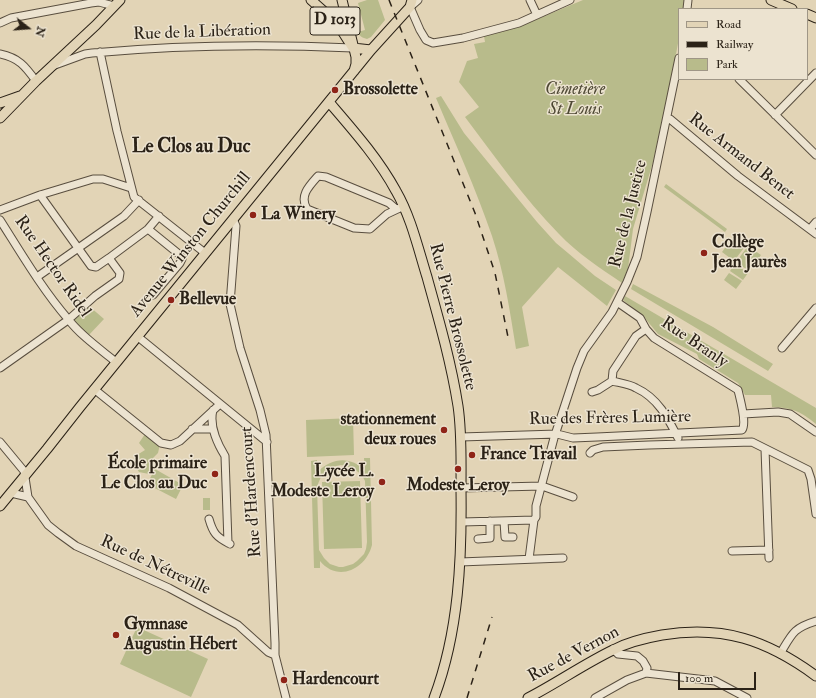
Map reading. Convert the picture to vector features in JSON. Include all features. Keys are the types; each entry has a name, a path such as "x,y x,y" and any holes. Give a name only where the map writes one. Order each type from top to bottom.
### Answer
{"main road":[{"path":"96,25 127,0"},
{"name":"D 1013","path":"311,0 337,23 353,48 371,50"},
{"path":"342,0 356,64 354,72"},
{"path":"771,0 790,8"},
{"path":"0,118 117,3"},
{"name":"Avenue Winston Churchill","path":"0,506 371,50 411,4"},
{"path":"0,103 21,96"},
{"name":"Rue Pierre Brossolette","path":"329,102 380,164 396,191 400,208 419,252 450,360 458,407 461,437 462,522 460,562 453,623 446,663 434,698"},
{"name":"Rue de Vernon","path":"528,698 613,649 650,637 676,633 705,631 732,635 761,644 816,676"}],"street":[{"path":"418,0 411,4 420,30 426,40 433,43 463,38 519,23 570,0"},
{"path":"530,0 537,15"},
{"path":"0,23 11,18 91,3 117,3"},
{"name":"Rue de la Libération","path":"53,65 85,54 100,52 220,46 353,48"},
{"path":"100,52 134,197 205,253"},
{"path":"0,54 16,58 36,81"},
{"name":"Rue de la Justice","path":"529,559 534,520 536,517 536,506 554,438 557,434 577,368 584,351 612,312 637,258 678,63"},
{"path":"775,115 816,73"},
{"path":"740,80 816,156"},
{"name":"Rue Armand Benet","path":"667,118 738,176 813,232"},
{"path":"318,176 326,177 400,208 387,214 370,229 354,228 307,209 304,201 306,192 318,176"},
{"path":"0,210 40,195 93,179 103,179 131,188"},
{"path":"40,195 90,266 96,268 148,230 159,216"},
{"path":"38,277 124,216 139,200"},
{"name":"Rue d'Hardencourt","path":"233,219 236,226 230,304 240,348 263,422 266,442 275,655 286,698"},
{"name":"Rue Hector Ridel","path":"0,220 68,320 89,340 116,362"},
{"path":"813,232 816,222"},
{"path":"226,229 235,239"},
{"path":"148,230 180,254 182,259 153,295"},
{"path":"0,368 68,320 95,296 119,279 120,273 109,258"},
{"name":"Rue Branly","path":"617,302 640,318 646,329 654,338 738,390 743,414"},
{"path":"782,348 816,308"},
{"path":"612,381 613,371 636,336 646,329"},
{"path":"137,336 266,442"},
{"path":"592,392 612,381 636,387 655,400 664,412 681,444"},
{"path":"94,389 161,443 171,445 180,441 220,404"},
{"path":"208,519 212,531 218,537 229,543 225,456 218,444 214,429 212,414 213,410"},
{"path":"743,414 778,412 790,414 816,432"},
{"name":"Rue des Frères Lumière","path":"461,437 557,434 573,438 742,430 744,427 743,414"},
{"path":"192,429 214,429"},
{"path":"0,442 20,465 25,476"},
{"path":"590,453 593,450 603,447 752,442 808,470 816,514"},
{"path":"765,449 769,558"},
{"name":"Rue de Nétreville","path":"25,476 28,497 48,525 76,546 208,608 238,625 268,652 275,655"},
{"path":"462,488 542,486 573,497"},
{"path":"11,493 28,497"},
{"path":"462,522 534,520"},
{"path":"478,539 490,538 490,521"},
{"path":"504,521 504,537 512,537"},
{"path":"732,551 769,550"},
{"path":"460,562 563,558"},
{"path":"780,654 794,631 800,626 816,621"},
{"path":"613,649 618,654 637,656 643,660 647,668 646,673"},
{"path":"595,698 627,680 646,673 715,682 747,698"}],"green space":[{"path":"367,0 378,0 385,20 371,37 367,39 361,37 358,32 365,30 358,3"},
{"name":"Cimetière St Louis","path":"583,0 684,0 683,8 678,8 678,43 653,162 633,229 628,269 622,283 573,248 546,220 522,192 465,117 479,107 459,82 467,61 478,58 474,44 485,42 484,36 523,25"},
{"path":"441,96 464,133 537,222 556,243 595,276 616,290 607,306 558,267 522,307 529,346 516,349 506,292 492,236 465,166 436,98"},
{"path":"666,184 727,229 725,232 664,187"},
{"path":"734,236 746,245 734,261 722,252"},
{"path":"748,246 761,255 749,271 736,262"},
{"path":"735,264 748,273 743,280 730,271"},
{"path":"729,273 742,281 736,289 724,280"},
{"path":"633,284 713,327 773,364 768,371 631,289"},
{"path":"625,296 816,408 816,424 796,411 772,407 771,395 745,395 738,383 699,359 697,354 658,334 644,317 623,300"},
{"path":"89,306 104,319 88,336 73,319"},
{"path":"353,418 354,455 307,457 306,420"},
{"path":"145,434 160,444 158,453 153,458 153,467 149,474 139,472 134,464 137,455 145,450 139,443"},
{"path":"364,458 370,458 372,545 369,553 364,561 358,566 343,572 327,568 320,561 320,568 314,568 311,461 317,460 317,472 335,461 341,460 353,462 365,471","holes":["341,465 352,468 358,472 365,481 367,542 364,554 353,564 343,567 330,564 319,550 317,487 320,478 328,469"]},
{"path":"155,469 183,485 176,499 147,484"},
{"path":"360,481 362,548 324,549 322,482"},
{"path":"203,498 210,498 210,510 203,510"},
{"path":"137,627 208,659 191,697 120,664"}],"railway":[{"path":"389,0 475,213 495,273 508,337"},
{"path":"467,698 492,617"}],"place":[{"name":"Brossolette","path":"335,90"},
{"name":"La Winery","path":"253,215"},
{"name":"Collège Jean Jaurès","path":"704,253"},
{"name":"Bellevue","path":"171,300"},
{"name":"stationnement deux roues","path":"444,430"},
{"name":"France Travail","path":"472,455"},
{"name":"Modeste Leroy","path":"458,469"},
{"name":"École primaire Le Clos au Duc","path":"215,474"},
{"name":"Lycée L. Modeste Leroy","path":"382,482"},
{"name":"Gymnase Augustin Hébert","path":"116,635"},
{"name":"Hardencourt","path":"284,680"}],"district":[{"name":"Le Clos au Duc","path":"191,148"}]}
